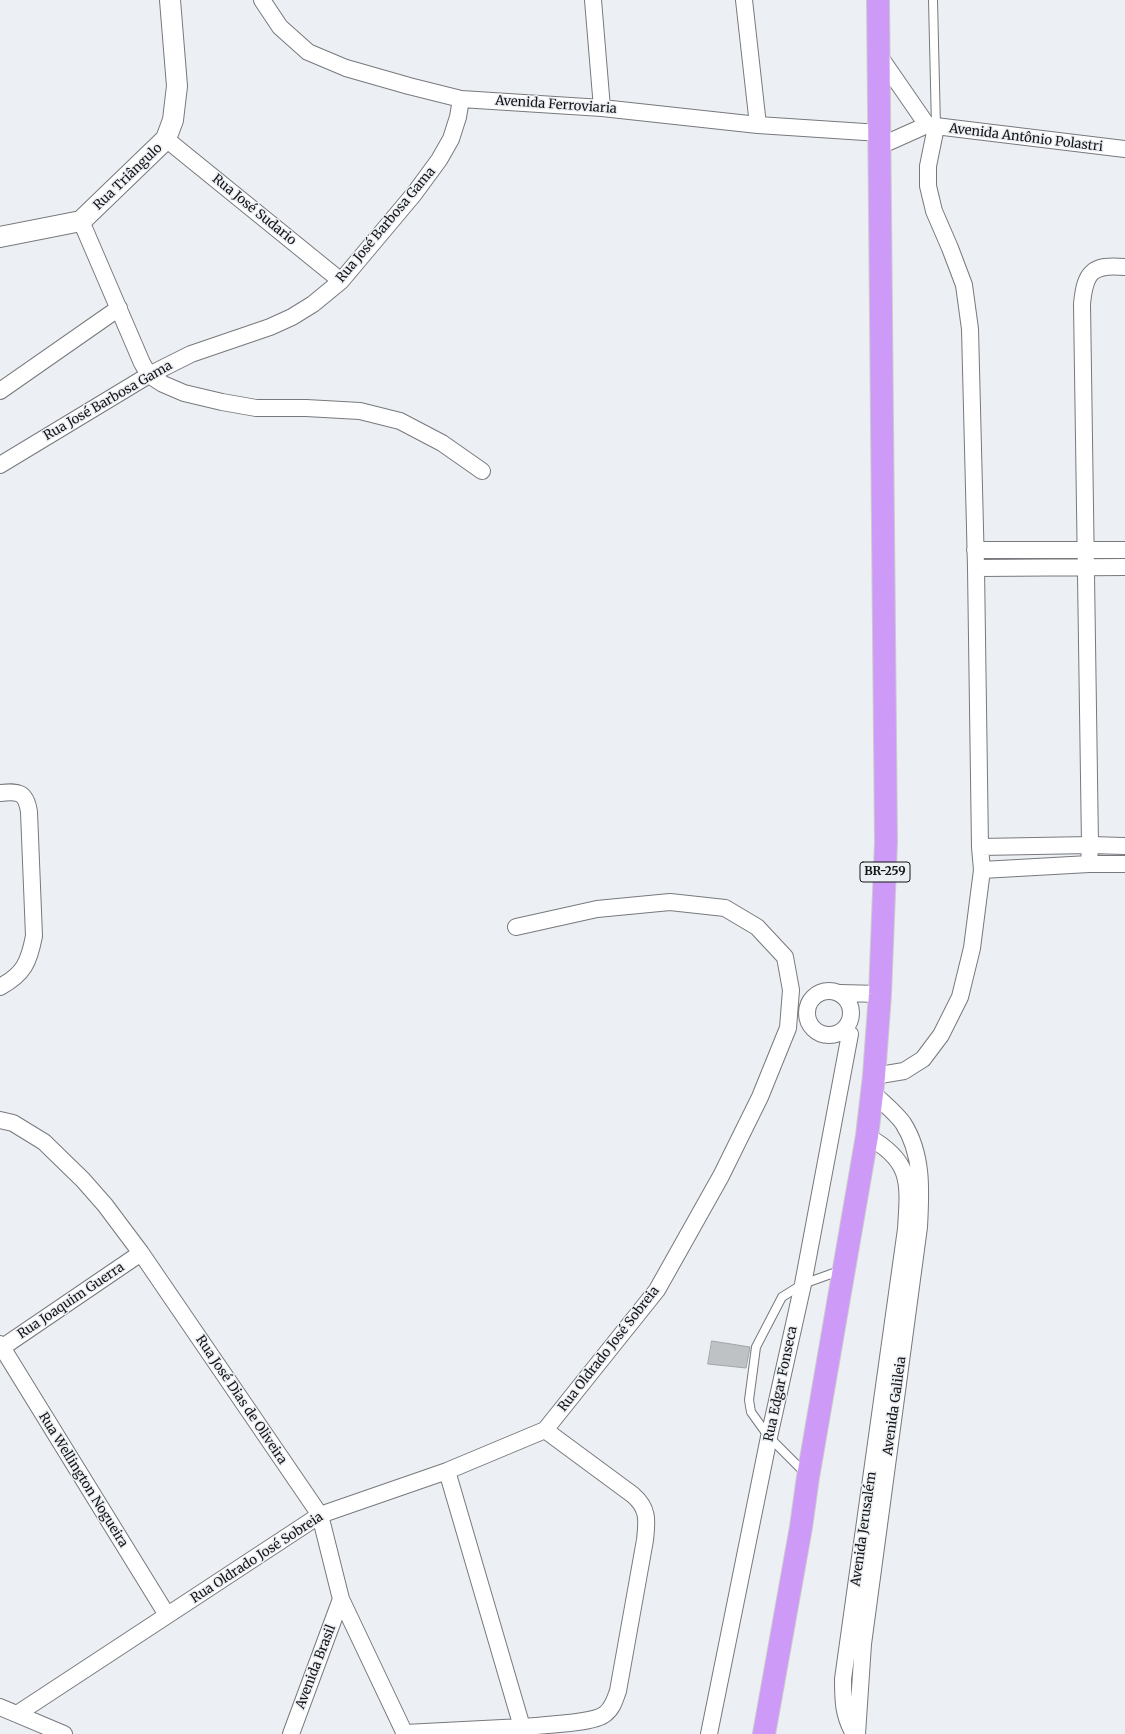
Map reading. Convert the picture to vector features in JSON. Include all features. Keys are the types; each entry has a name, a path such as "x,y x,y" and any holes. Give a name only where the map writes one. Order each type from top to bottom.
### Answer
{"highway":[{"name":"BR-259","path":"764,1734 801,1527 808,1477 867,1136 874,1084 880,994 886,842 878,0"}],"street":[{"name":"Rua Triângulo","path":"81,220 166,140 173,120 177,86 170,0"},
{"name":"Avenida Ferroviaria","path":"262,0 280,27 308,52 346,68 409,86 461,98 602,108 880,140"},
{"path":"593,0 602,108"},
{"path":"744,0 758,125"},
{"path":"874,1084 904,1071 923,1058 941,1035 960,997 969,962 982,870 980,847 976,568 970,329 964,285 934,211 928,186 928,166 932,126 878,54"},
{"name":"Rua José Barbosa Gama","path":"0,465 149,375 191,354 270,327 292,317 313,304 341,281 414,194 439,160 451,138 458,117 461,98"},
{"path":"880,140 932,126"},
{"name":"Avenida Antônio Polastri","path":"932,126 1125,149"},
{"name":"Rua José Sudario","path":"166,140 341,281"},
{"path":"0,238 81,220 142,363 149,375 163,384 184,393 242,406 256,408 306,408 360,411 400,421 442,443 482,470"},
{"path":"1088,864 1090,845 1082,304 1084,286 1088,275 1097,269 1110,266 1125,267"},
{"path":"0,392 119,308"},
{"path":"975,550 1125,550"},
{"path":"976,568 1125,567"},
{"path":"0,793 19,793 24,796 28,802 34,936 30,956 24,969 11,981 0,987"},
{"path":"980,847 1090,845 1125,846"},
{"path":"982,870 1088,864 1125,864"},
{"name":"Rua Oldrado José Sobreia","path":"17,1714 320,1515 447,1471 546,1430 657,1290 721,1176 760,1097 788,1028 791,990 785,957 757,927 724,908 670,902 597,909 516,927"},
{"path":"791,990 820,992"},
{"path":"816,1031 808,1018 807,1010 809,1003 814,996 820,992 827,990 840,993 880,994"},
{"path":"840,993 846,998 852,1010 849,1024 844,1034"},
{"path":"788,1028 816,1031 831,1035 877,1035"},
{"name":"Rua Edgar Fonseca","path":"709,1734 769,1437 803,1284 844,1034"},
{"name":"Avenida Galileia","path":"855,1734 863,1644 918,1235 921,1193 920,1167 913,1145 902,1122 874,1084"},
{"name":"Rua José Dias de Oliveira","path":"0,1120 13,1123 44,1142 83,1180 141,1252 320,1515 342,1599 405,1734"},
{"name":"Avenida Jerusalém","path":"855,1734 847,1721 843,1704 843,1678 906,1229 908,1197 905,1175 896,1157 882,1144 867,1136"},
{"name":"Rua Joaquim Guerra","path":"1,1347 141,1252"},
{"name":"Rua Wellington Nogueira","path":"1,1347 167,1616"},
{"path":"405,1734 522,1727 589,1720 604,1715 613,1705 618,1690 646,1540 646,1511 641,1501 546,1430"},
{"path":"447,1471 522,1727"},
{"name":"Avenida Brasil","path":"291,1734 342,1599"},
{"path":"0,1707 64,1734"}],"lane":[{"path":"932,126 933,0"},
{"path":"808,1477 769,1437 751,1412 749,1400 756,1347 782,1297 803,1284 845,1270"}],"building":[{"path":"712,1341 750,1347 746,1368 708,1364"}]}
